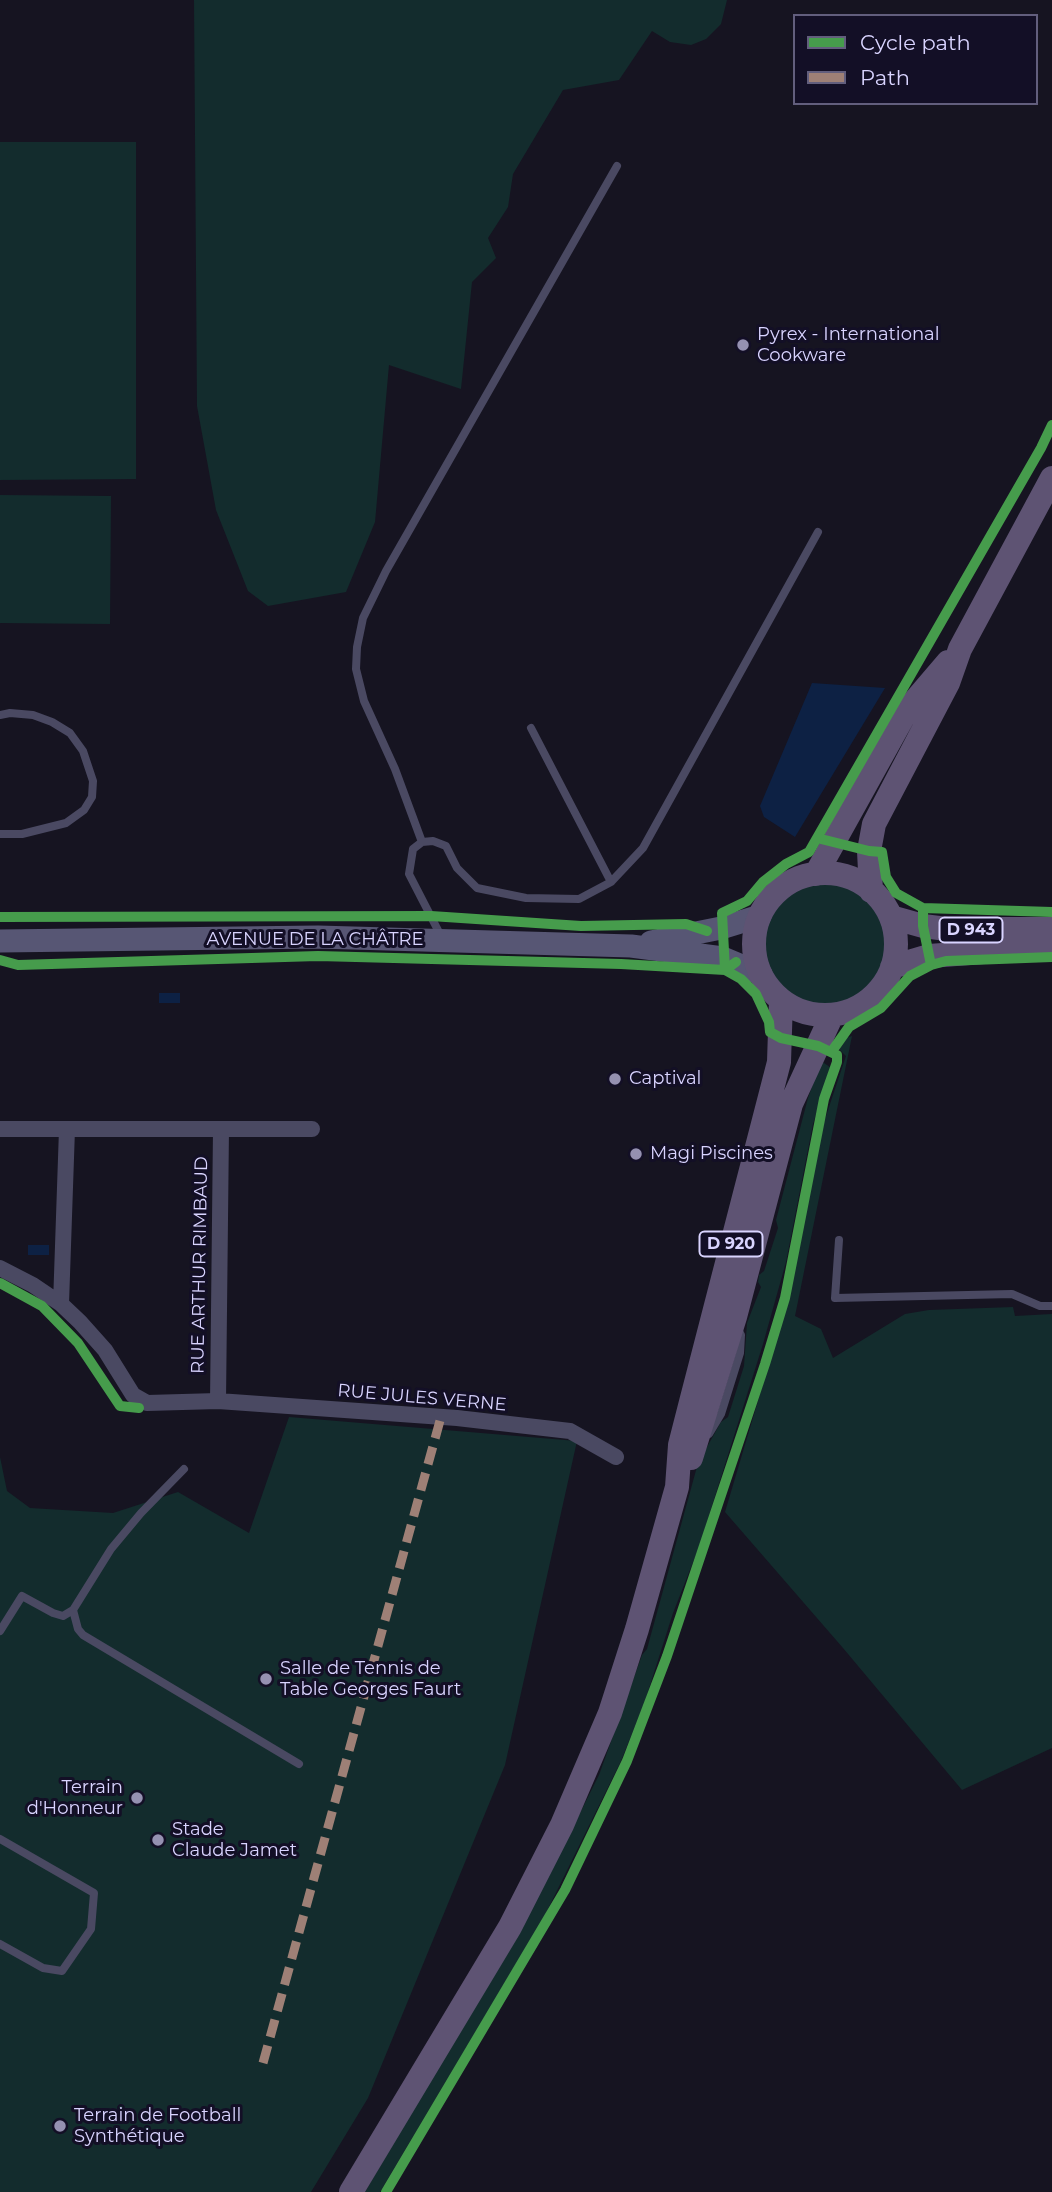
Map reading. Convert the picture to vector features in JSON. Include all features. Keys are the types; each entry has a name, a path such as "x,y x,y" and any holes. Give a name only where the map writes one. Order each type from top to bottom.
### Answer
{"main road":[{"path":"872,891 869,851 874,824 948,683 960,649 1052,478"},
{"path":"816,874 907,710 960,649"},
{"path":"816,874 842,876 857,881 872,891 882,901 891,917 896,946 892,967 874,995 859,1007 832,1015 795,1009 781,1000 761,974 755,951 760,916 771,899 799,878 816,874"},
{"name":"AVENUE DE LA CHÂTRE","path":"631,946 721,928 760,916"},
{"name":"D 943","path":"891,917 947,929 1052,929"},
{"name":"AVENUE DE LA CHÂTRE","path":"0,941 318,937 631,946 723,958 761,974"},
{"name":"D 943","path":"892,967 929,956 1052,947"},
{"name":"D 920","path":"677,1487 680,1445 779,1062 781,1000"},
{"name":"D 920","path":"351,2192 510,1927 562,1825 610,1713 677,1487 698,1441 734,1321 791,1104 832,1015"}],"street":[{"path":"0,1129 312,1129"},
{"path":"61,1304 67,1129"},
{"name":"RUE ARTHUR RIMBAUD","path":"218,1401 221,1129"},
{"path":"0,1268 33,1285 61,1304"},
{"name":"RUE JULES VERNE","path":"61,1304 105,1350 133,1395 147,1403 218,1401 457,1418 570,1431 616,1457"}],"lane":[{"path":"422,842 395,769 364,701 356,668 363,618 386,572 617,166"},
{"path":"443,941 409,874 413,849 422,842 433,841 446,846 457,868 478,888 526,898 579,899 611,882 643,848 818,532"},
{"path":"0,715 33,715 70,733 83,751 93,781 92,797 84,810 66,823 22,834 0,834"},
{"path":"531,728 611,882"},
{"path":"839,1240 835,1298 1012,1294 1040,1306 1052,1306"},
{"path":"0,1631 22,1596 63,1616 73,1609 111,1549 141,1513 184,1469"},
{"path":"73,1609 78,1629 83,1635 299,1764"},
{"path":"0,1839 94,1893 91,1929 62,1971 43,1968 0,1944"}],"green space":[{"path":"194,0 727,0 721,24 706,39 691,45 670,42 652,31 619,80 563,90 513,174 508,207 488,238 496,258 472,282 461,389 389,365 375,522 346,592 268,606 248,591 216,510 197,406"},
{"path":"0,142 136,142 136,479 0,480"},
{"path":"0,495 111,496 110,624 0,623"},
{"path":"825,873 852,879 875,894 890,917 896,944 890,971 875,994 852,1009 825,1015 798,1009 775,994 760,971 754,944 760,917 775,894 798,879"},
{"path":"852,1036 795,1316 821,1329 833,1358 905,1314 929,1310 1013,1307 1015,1316 1052,1314 1052,1748 962,1790 725,1512 785,1310 824,1122 846,1056 837,1047 843,1039"},
{"path":"821,1061 830,1067 813,1124 786,1262 763,1344 699,1547 621,1761 544,1917 380,2192 365,2192 542,1889 599,1775 642,1655 647,1649 698,1463 721,1422 728,1417 744,1366 747,1323 761,1287 758,1282 759,1275 764,1271 778,1228 776,1220 808,1098"},
{"name":"Stade Claude Jamet","path":"289,1417 577,1441 505,1765 368,2098 311,2192 0,2192 0,1457 7,1491 30,1508 113,1513 178,1492 249,1533"}],"water":[{"path":"812,683 885,688 795,837 764,817 760,806"},
{"path":"159,993 180,993 180,1003 159,1003"},
{"path":"28,1245 49,1245 49,1255 28,1255"}],"marked path":[{"path":"263,2063 441,1417"}],"cycle path":[{"path":"817,838 1052,425"},
{"path":"386,2192 565,1890 627,1761 667,1656 765,1364 785,1298 824,1099 837,1055 818,1046 781,1038 770,1032 769,1022 756,994 741,979 725,970 722,913 747,901 763,882 786,864 809,852 817,838 882,852 886,877 896,893 923,908 923,926 931,965 910,976 881,1008 849,1027 832,1051"},
{"path":"923,908 1052,912"},
{"path":"0,917 431,916 581,926 686,924 707,931"},
{"path":"0,960 18,965 318,956 621,964 725,970 736,962"},
{"path":"931,965 946,961 1052,957"},
{"path":"0,1283 42,1306 78,1343 120,1406 139,1408"}],"place":[{"name":"Pyrex - International Cookware","path":"743,345"},
{"name":"Captival","path":"615,1079"},
{"name":"Magi Piscines","path":"636,1154"},
{"name":"Salle de Tennis de Table Georges Faurt","path":"266,1679"},
{"name":"Terrain d'Honneur","path":"137,1798"},
{"name":"Stade Claude Jamet","path":"158,1840"},
{"name":"Terrain de Football Synthétique","path":"60,2126"}]}
